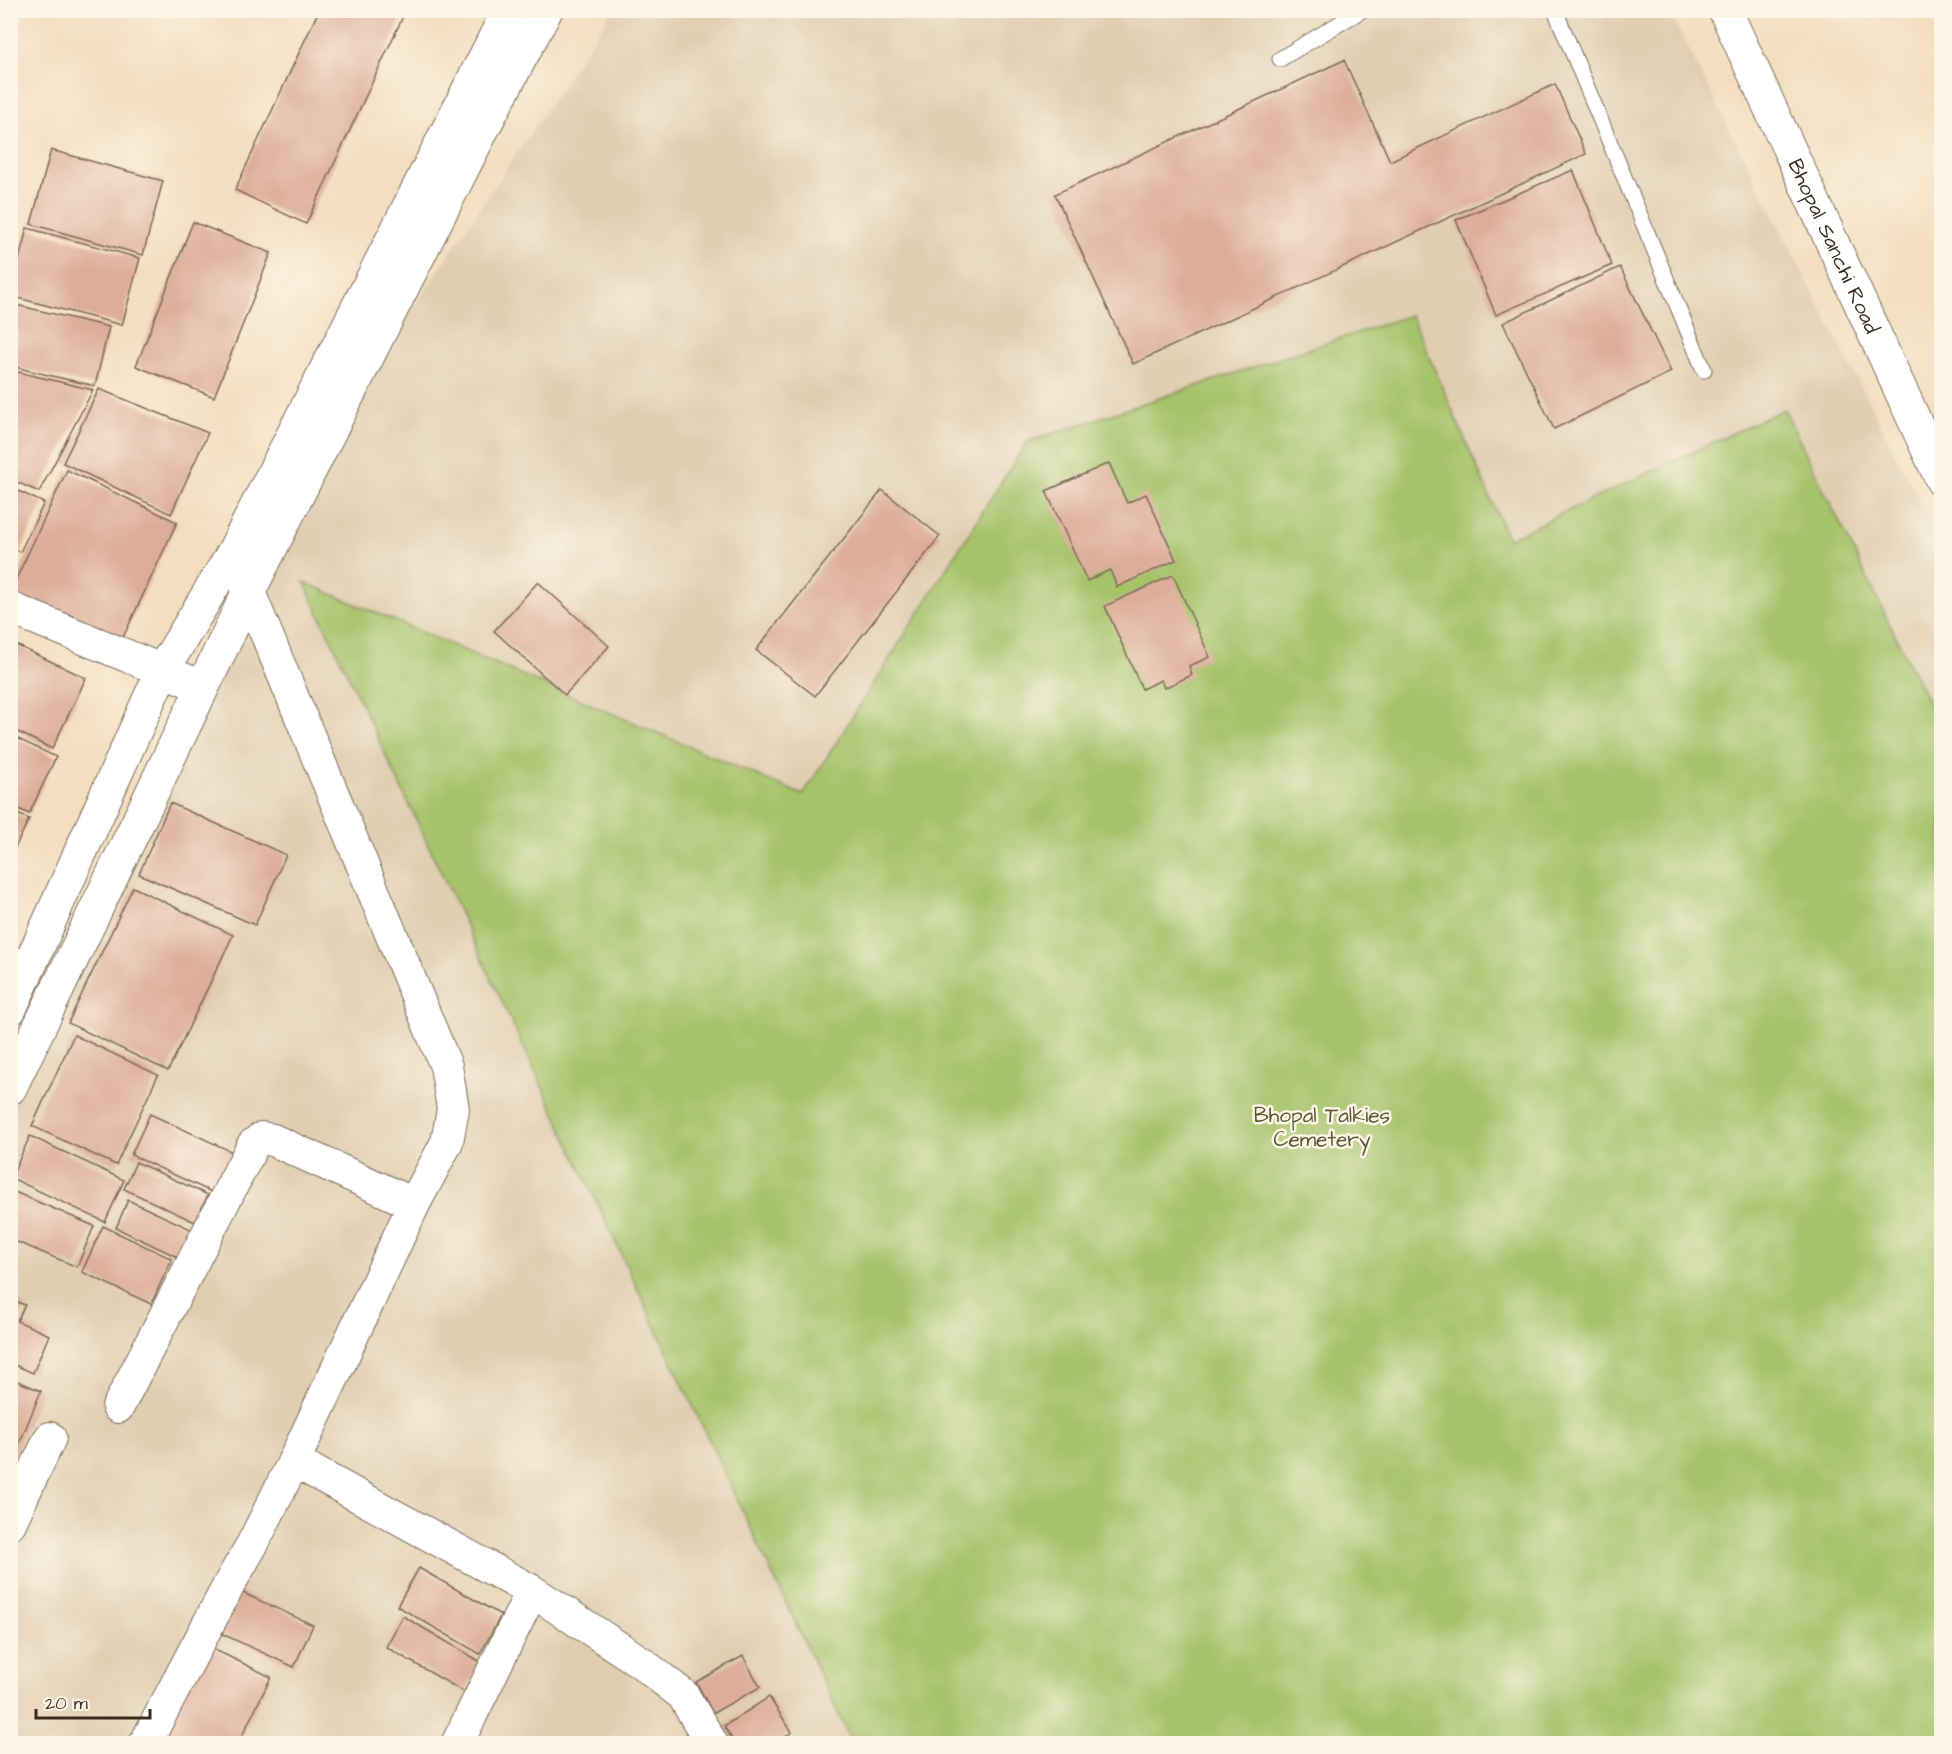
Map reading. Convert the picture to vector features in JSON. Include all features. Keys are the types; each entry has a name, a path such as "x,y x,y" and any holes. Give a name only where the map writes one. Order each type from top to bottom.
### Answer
{"main road":[{"path":"10,1009 162,671 233,553 509,10"},
{"path":"10,1088 249,591 480,135 546,10"},
{"name":"Bhopal Sanchi Road","path":"1725,10 1941,480"},
{"path":"452,120 480,135"},
{"path":"289,442 316,459"}],"street":[{"path":"145,1743 253,1544 294,1461 414,1204 447,1142 453,1109 446,1066 233,553"},
{"path":"10,608 203,687"},
{"path":"118,1407 253,1145 262,1138 273,1140 414,1204"},
{"path":"10,1523 50,1438"},
{"path":"294,1461 532,1591 639,1661 683,1695 712,1743"},
{"path":"457,1743 532,1591"}],"lane":[{"path":"1280,59 1362,10"},
{"path":"1555,10 1704,370"}],"shaded area":[{"path":"612,11 1669,11 1941,543 1941,1743 11,1744 11,1095 243,563"}],"green space":[{"name":"Bhopal Talkies Cemetery","path":"1411,315 1508,539 1784,409 1941,729 1941,1743 852,1743 304,582 803,795 1027,442"}],"building":[{"path":"319,10 406,10 306,224 235,190"},
{"path":"1344,60 1390,161 1555,84 1586,154 1133,364 1055,194"},
{"path":"51,150 163,181 143,255 31,224"},
{"path":"1573,170 1612,265 1496,315 1456,220"},
{"path":"193,222 271,253 214,397 136,366"},
{"path":"27,228 140,258 122,325 10,296"},
{"path":"1620,267 1671,372 1554,429 1503,323"},
{"path":"12,304 109,327 95,386 10,366 10,310"},
{"path":"10,370 93,390 39,492 10,479"},
{"path":"99,389 208,433 171,514 63,463"},
{"path":"1109,463 1127,503 1146,494 1176,560 1117,587 1110,570 1087,581 1046,491"},
{"path":"67,470 177,522 120,644 10,592"},
{"path":"10,487 44,503 20,552 10,547"},
{"path":"882,490 940,536 815,696 756,650"},
{"path":"1173,575 1210,657 1189,666 1192,675 1164,688 1161,680 1142,689 1105,606"},
{"path":"538,582 609,646 565,695 494,631"},
{"path":"10,642 86,678 52,749 10,728"},
{"path":"10,735 56,757 29,814 10,805"},
{"path":"170,803 286,855 255,925 139,874"},
{"path":"10,811 29,819 10,858"},
{"path":"133,887 233,935 168,1071 68,1023"},
{"path":"74,1035 158,1075 116,1165 32,1126"},
{"path":"150,1114 237,1154 218,1195 131,1155"},
{"path":"30,1136 124,1180 105,1222 11,1178"},
{"path":"136,1162 208,1195 195,1222 124,1189"},
{"path":"10,1190 94,1226 77,1267 10,1239"},
{"path":"128,1200 197,1232 184,1260 116,1228"},
{"path":"103,1226 172,1259 151,1304 82,1272"},
{"path":"10,1299 25,1305 17,1321 49,1335 33,1373 10,1363"},
{"path":"10,1378 41,1391 11,1464 10,1464"},
{"path":"419,1568 501,1615 480,1654 397,1606"},
{"path":"241,1592 313,1625 294,1667 222,1634"},
{"path":"403,1616 481,1662 464,1692 386,1647"},
{"path":"207,1646 271,1677 238,1744 159,1744"},
{"path":"743,1656 760,1687 713,1713 696,1682"},
{"path":"769,1697 792,1732 775,1744 735,1744 724,1726"}]}
